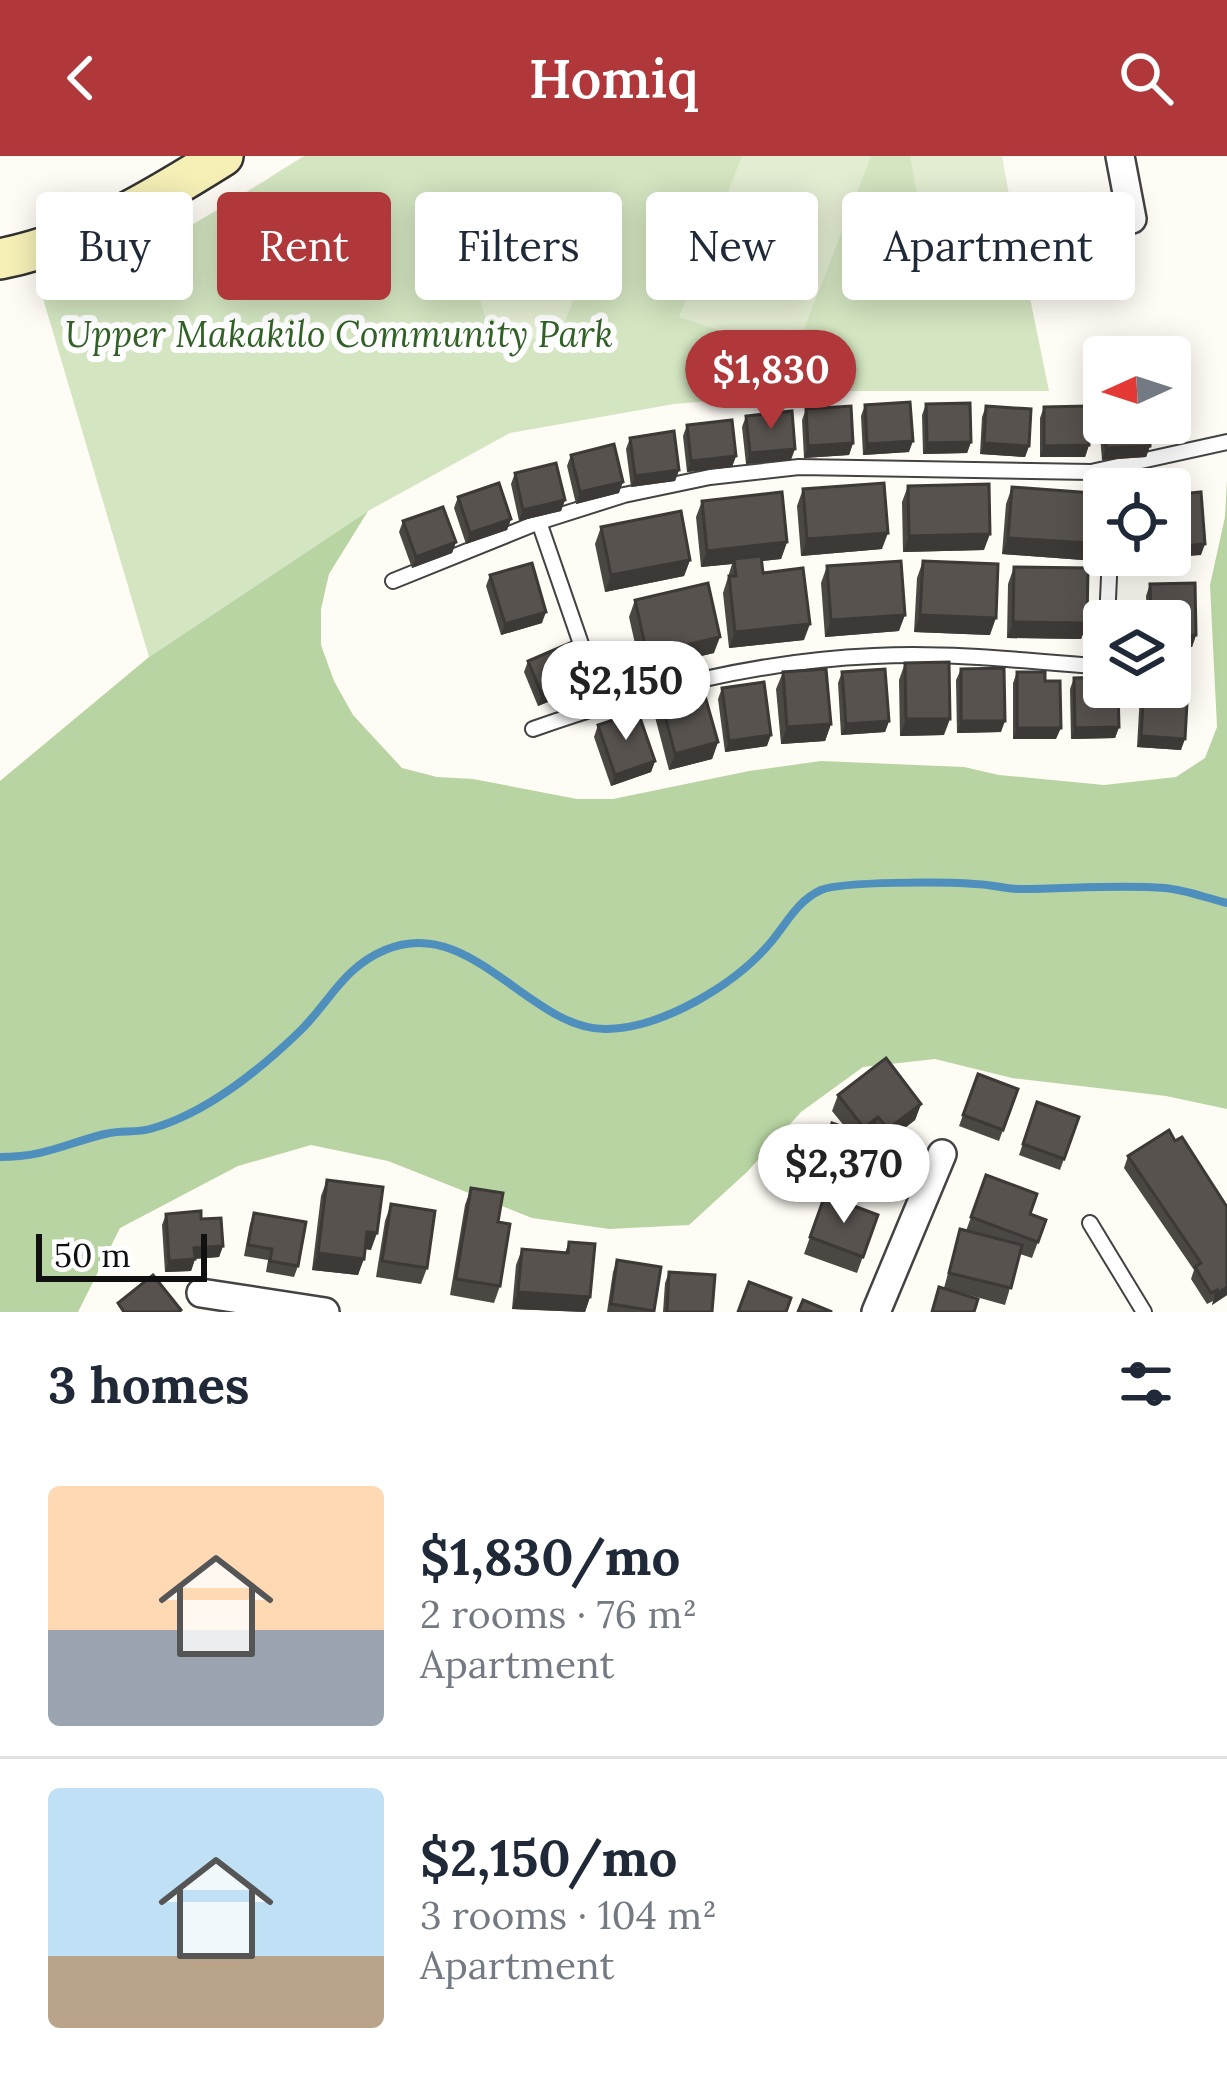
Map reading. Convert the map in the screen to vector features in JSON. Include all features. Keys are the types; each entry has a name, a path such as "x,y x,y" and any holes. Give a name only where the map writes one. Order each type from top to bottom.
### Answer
{"main road":[{"path":"0,260 82,236 131,213 183,166 223,156"}],"street":[{"path":"1120,156 1127,192"},
{"path":"876,1312 942,1154"},
{"path":"200,1293 326,1312"}],"lane":[{"path":"1117,468 1227,442"},
{"path":"393,581 538,522 624,495 710,477 799,467 1083,472"},
{"path":"538,522 602,705"},
{"path":"533,729 602,705 758,666 875,656 1083,666"},
{"path":"1090,1223 1144,1312"}],"green space":[{"name":"Upper Makakilo Community Park","path":"304,156 1001,156 1008,192 842,192 842,300 1030,300 1049,391 835,391 674,404 510,433 368,511 149,657 43,300 193,300 193,224 217,210 217,300 391,300 391,192 246,192"},
{"path":"742,156 871,156 857,192 842,192 842,231 818,293 818,192 728,192"},
{"path":"910,156 1002,156 1008,192 917,192"},
{"path":"480,300 573,300 555,347 486,320"},
{"path":"686,300 815,300 794,355 679,317"},
{"path":"1227,480 1227,1109 1166,1096 1012,1078 935,1059 863,1067 801,1112 747,1172 689,1225 609,1229 532,1218 388,1161 311,1145 238,1166 120,1228 78,1312 0,1312 0,781 149,657 368,511 329,574 321,609 321,645 353,715 402,768 577,799 613,799 821,761 964,767 1104,785 1176,777 1205,758 1217,727 1210,585 1225,517"}],"building":[{"path":"910,402 913,441 867,444 865,405"},
{"path":"970,403 971,442 927,443 926,404"},
{"path":"851,406 853,443 808,446 806,409"},
{"path":"986,406 1031,409 1029,446 984,443"},
{"path":"1083,406 1083,444 1089,445 1044,446 1044,407"},
{"path":"792,411 795,449 750,453 746,416"},
{"path":"732,420 736,456 691,461 687,425"},
{"path":"674,431 679,470 635,476 630,438"},
{"path":"614,444 623,482 580,492 571,455"},
{"path":"1106,444 1150,444 1150,446 1106,448"},
{"path":"556,463 565,500 523,510 515,473"},
{"path":"499,483 511,519 470,533 458,497"},
{"path":"884,483 888,533 807,539 803,489"},
{"path":"989,484 990,534 909,536 908,486"},
{"path":"1012,487 1083,492 1083,543 1008,538"},
{"path":"782,492 787,542 707,551 702,501"},
{"path":"1201,492 1205,544 1191,545 1191,493"},
{"path":"443,507 456,542 416,557 403,521"},
{"path":"681,511 690,560 611,575 601,527"},
{"path":"761,556 763,573 803,568 810,624 735,632 729,576 736,576 734,559"},
{"path":"901,561 905,615 831,620 827,566"},
{"path":"923,561 998,564 996,618 920,615"},
{"path":"532,563 546,612 505,624 490,575"},
{"path":"1014,567 1083,568 1083,576 1088,576 1083,623 1013,622"},
{"path":"708,583 720,637 647,654 635,600"},
{"path":"1195,583 1196,635 1191,635 1191,600 1150,600 1150,584"},
{"path":"570,643 585,678 542,695 528,661"},
{"path":"949,662 950,719 906,719 905,663"},
{"path":"1004,668 1005,721 961,721 961,669"},
{"path":"826,669 831,724 787,727 783,672"},
{"path":"885,669 889,721 846,724 842,672"},
{"path":"1017,672 1045,672 1045,681 1060,681 1061,728 1017,728"},
{"path":"1074,678 1083,678 1083,708 1119,708 1119,727 1075,728"},
{"path":"764,682 771,735 729,741 722,688"},
{"path":"703,689 718,742 675,754 661,700"},
{"path":"1143,708 1187,708 1185,739 1141,736"},
{"path":"638,712 655,761 615,775 598,725"},
{"path":"886,1058 921,1104 888,1129 878,1117 864,1128 838,1095"},
{"path":"978,1074 1018,1089 1003,1130 963,1115"},
{"path":"1037,1102 1079,1117 1064,1159 1023,1144"},
{"path":"832,1123 885,1142 870,1183 818,1164"},
{"path":"1169,1130 1175,1141 1182,1137 1227,1207 1227,1287 1216,1294 1195,1267 1201,1263 1128,1156"},
{"path":"986,1175 1037,1194 1030,1214 1046,1220 1038,1242 971,1217"},
{"path":"327,1180 383,1187 377,1233 367,1232 364,1259 318,1253"},
{"path":"471,1188 503,1193 498,1222 510,1224 500,1286 456,1279"},
{"path":"825,1195 878,1215 863,1257 810,1237"},
{"path":"391,1204 435,1211 427,1268 382,1261"},
{"path":"201,1211 201,1219 221,1218 223,1246 194,1248 195,1259 169,1261 166,1214"},
{"path":"254,1213 306,1222 298,1266 270,1261 272,1249 248,1245"},
{"path":"960,1229 1022,1245 1011,1288 949,1273"},
{"path":"569,1242 595,1244 590,1297 518,1292 522,1249 568,1253"},
{"path":"617,1260 661,1267 654,1311 611,1304"},
{"path":"669,1272 715,1275 712,1312 667,1312"},
{"path":"153,1275 181,1310 124,1312 118,1303"},
{"path":"749,1282 791,1298 786,1312 738,1312"},
{"path":"939,1287 978,1299 974,1312 932,1312"},
{"path":"803,1300 832,1312 798,1312"}],"waterway":[{"path":"0,1157 150,1129 191,1113 268,1060 359,966 385,950 416,943 445,947 473,959 552,1012 579,1025 607,1029 651,1021 718,988 756,958 805,900 833,887 920,883 1020,889 1147,887 1181,890 1227,903"}]}
